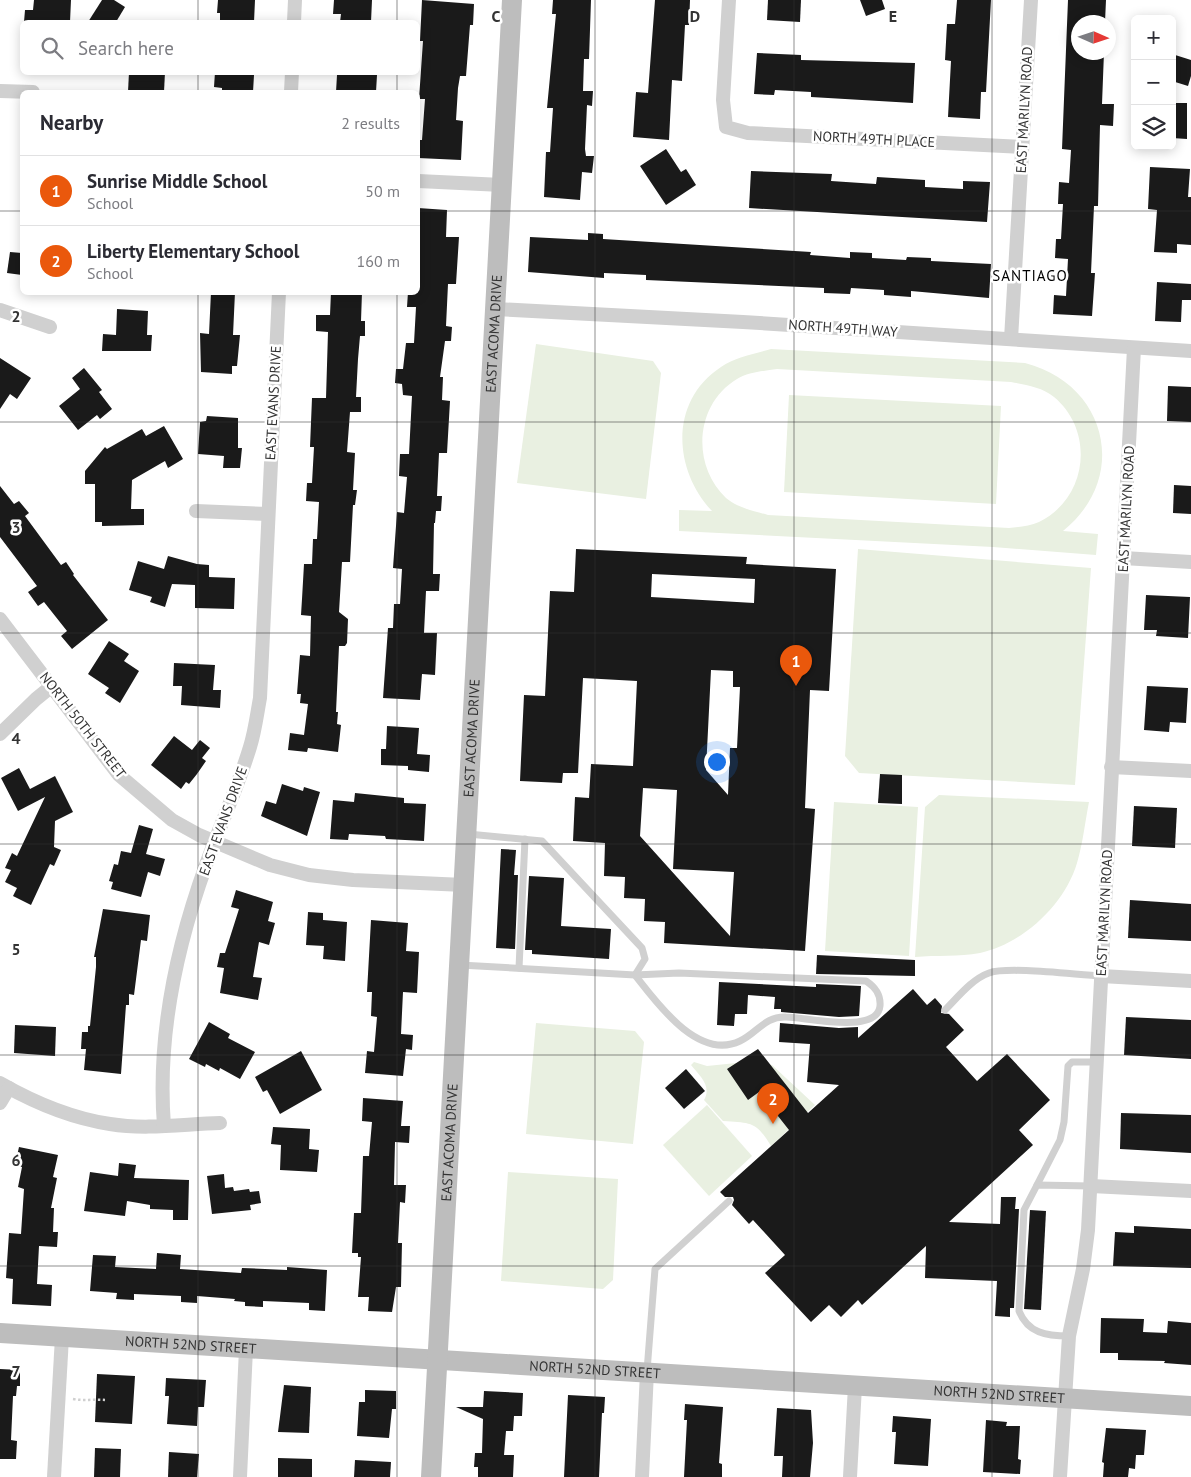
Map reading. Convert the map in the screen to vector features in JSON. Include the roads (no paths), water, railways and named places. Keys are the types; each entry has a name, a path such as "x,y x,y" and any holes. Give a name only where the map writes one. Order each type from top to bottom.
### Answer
{"street":[{"path":"294,20 296,0"},
{"name":"EAST ACOMA DRIVE","path":"431,1477 512,0"},
{"name":"NORTH 49TH PLACE","path":"729,0 723,100 726,127 748,133 1022,147"},
{"name":"EAST MARILYN ROAD","path":"1011,340 1031,0"},
{"path":"291,90 292,75"},
{"path":"0,91 20,92"},
{"path":"420,181 502,185"},
{"name":"EAST EVANS DRIVE","path":"164,1126 163,1067 167,1020 176,966 206,866 250,746 260,698 279,295"},
{"name":"NORTH 49TH WAY","path":"496,309 1191,351"},
{"path":"0,310 50,327"},
{"name":"EAST MARILYN ROAD","path":"1060,1477 1069,1336 1083,1269 1091,1186 1134,348"},
{"path":"196,511 268,514"},
{"path":"1123,558 1191,562"},
{"name":"NORTH 50TH STREET","path":"0,619 120,775 172,820 215,842 270,865 310,875 353,880 464,885"},
{"path":"0,734 29,705 52,686"},
{"path":"1111,767 1191,771"},
{"path":"1101,976 1191,981"},
{"path":"0,1103 4,1086 53,1110 111,1125 164,1126 220,1123"},
{"path":"1091,1186 1191,1191"},
{"name":"NORTH 52ND STREET","path":"0,1333 438,1362 647,1372 1191,1406"},
{"path":"54,1477 62,1337"},
{"path":"240,1477 246,1349"},
{"path":"642,1477 647,1372"},
{"path":"850,1477 855,1386"}],"lane":[{"path":"467,834 542,841 642,948 645,959 635,974"},
{"path":"519,968 525,839"},
{"path":"460,965 635,974 679,973 866,981 874,987 880,999 880,1010 860,1024 784,1017 770,1019 739,1042 722,1044 704,1041 688,1034 656,1001 635,974"},
{"path":"945,1010 971,984 990,973 1008,971 1101,976"},
{"path":"1069,1336 1055,1336 1034,1330 1024,1322 1019,1310 1024,1210 1060,1140 1064,1122 1068,1066 1072,1062 1097,1062"},
{"path":"1036,1186 1091,1186"},
{"path":"647,1372 655,1269 729,1201"}],"place":[{"name":"Sunrise Middle School","path":"796,686"},
{"name":"Liberty Elementary School","path":"773,1124"}],"district":[{"name":"SANTIAGO","path":"1030,276"}]}
